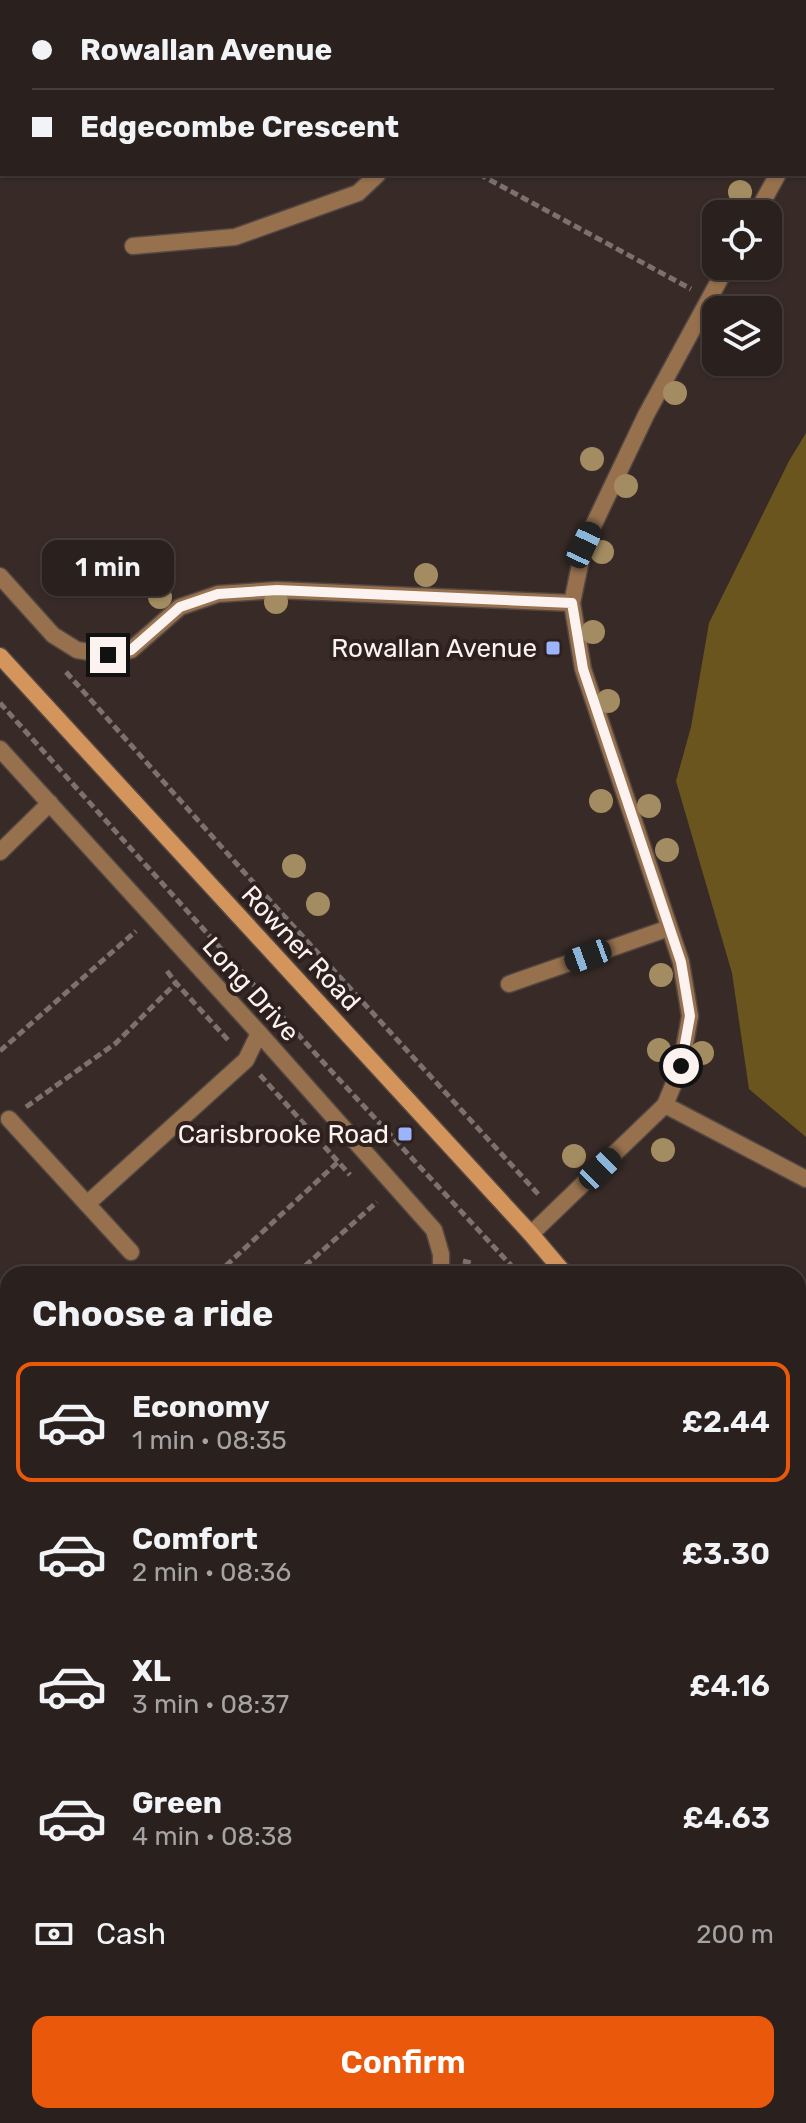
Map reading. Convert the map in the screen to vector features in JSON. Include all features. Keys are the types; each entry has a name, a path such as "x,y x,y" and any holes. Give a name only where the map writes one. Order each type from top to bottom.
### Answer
{"main road":[{"name":"Rowner Road","path":"0,656 558,1266"}],"street":[{"path":"133,246 235,237 358,193 376,176"},
{"path":"764,200 777,176"},
{"path":"531,1234 665,1105 681,1066 690,1016 681,962 583,669 572,603 584,545 646,415 702,312"},
{"path":"0,576 53,635 77,650 108,655 131,650 180,607 218,594 277,590 572,603"},
{"name":"Long Drive","path":"0,749 410,1201 434,1230 441,1266"},
{"path":"0,852 50,803"},
{"path":"509,984 669,928"},
{"path":"87,1204 246,1060 259,1033"},
{"path":"665,1105 806,1179"},
{"path":"9,1119 131,1252"}],"path":[{"path":"483,176 703,296"},
{"path":"53,635 53,656 65,671 243,871 556,1211"},
{"path":"0,703 332,1072 512,1266"},
{"path":"0,1051 140,928"},
{"path":"9,1119 116,1043 176,983"},
{"path":"226,1266 338,1162"},
{"path":"305,1266 375,1202 410,1201"}],"shaded area":[{"path":"806,433 806,1137 749,1089 732,973 676,781 691,727 709,623 789,461"}],"place":[{"name":"Rowallan Avenue","path":"553,648"},
{"name":"Carisbrooke Road","path":"405,1134"}],"route":[{"path":"108,655 131,650 180,607 218,594 277,590 572,603 583,669 681,962 690,1016 681,1066"}]}
